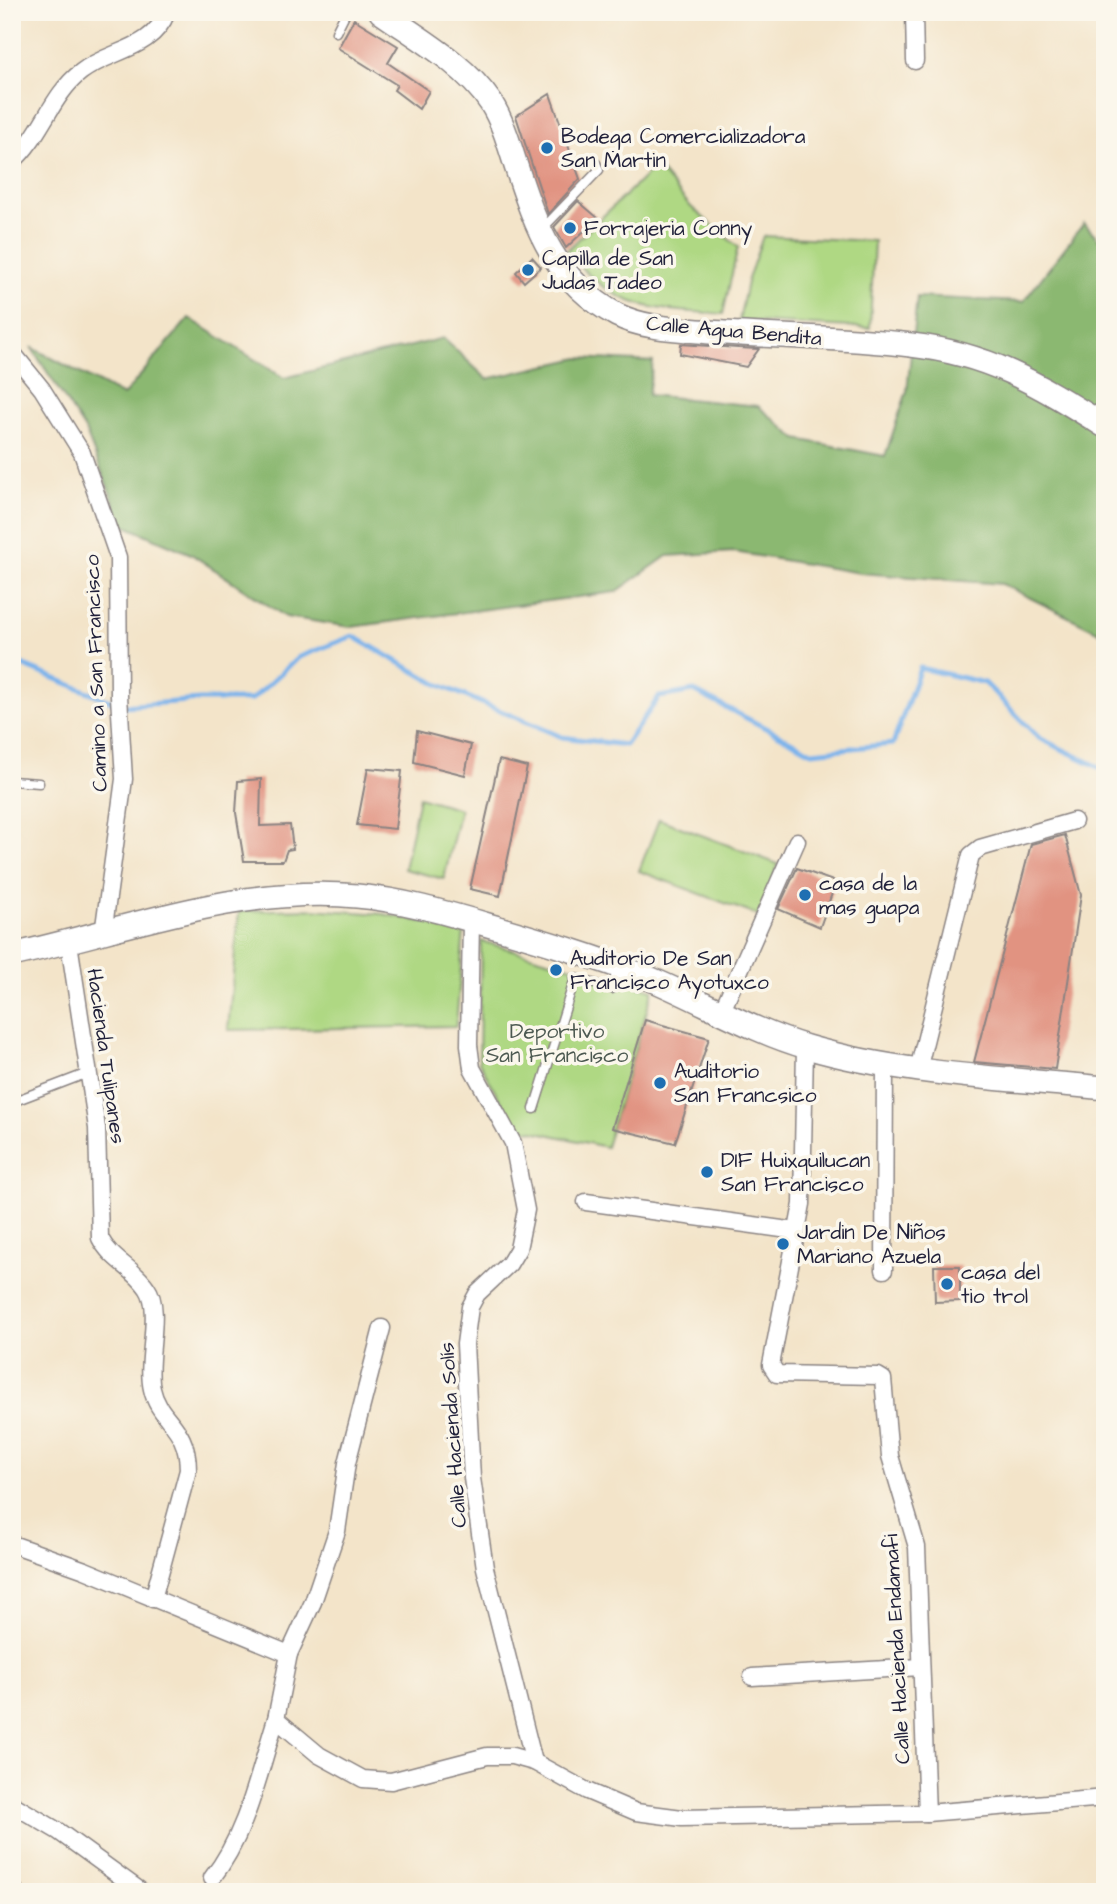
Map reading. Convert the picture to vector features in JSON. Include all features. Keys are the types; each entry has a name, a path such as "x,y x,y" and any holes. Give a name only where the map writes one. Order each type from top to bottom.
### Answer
{"main road":[{"name":"Calle Agua Bendita","path":"381,12 453,62 490,101 505,129 541,238 567,276 592,298 620,316 671,329 912,345 954,353 1024,376 1105,426"},
{"path":"12,956 103,934 190,908 303,894 357,896 471,920 564,947 618,966 721,1013 805,1047 885,1066 1105,1087"}],"street":[{"path":"12,162 28,146 71,79 90,65 138,45 153,35 167,12"},
{"path":"914,12 915,61"},
{"name":"Camino a San Francisco","path":"12,352 42,389 82,453 118,557 119,696 124,779 103,934"},
{"path":"918,1070 971,855 980,848 1074,821"},
{"path":"721,1013 797,841"},
{"name":"Calle Hacienda Solís","path":"471,920 469,1045 472,1068 513,1143 526,1210 519,1249 509,1265 477,1294 470,1307 465,1343 472,1478 485,1568 534,1762"},
{"name":"Hacienda Tulipanes","path":"69,943 97,1128 100,1238 107,1253 148,1288 154,1303 149,1368 152,1392 188,1449 188,1470 153,1599"},
{"name":"Calle Hacienda Endamafi","path":"805,1047 806,1139 802,1203 771,1365 777,1374 878,1376 883,1380 890,1456 916,1547 927,1814"},
{"path":"884,1270 885,1066"},
{"path":"586,1202 796,1231"},
{"path":"212,1878 225,1861 240,1828 276,1719 289,1654 313,1602 337,1531 347,1463 382,1328"},
{"path":"12,1544 289,1654"},
{"path":"752,1677 920,1667"},
{"path":"276,1719 319,1755 363,1779 391,1781 487,1756 512,1756 534,1762 587,1791 636,1812 682,1818 927,1814 1105,1798"},
{"path":"12,1804 58,1831 142,1892"},
{"path":"12,1888 16,1892"}],"lane":[{"path":"336,32 346,12"},
{"path":"547,224 599,170 596,163"},
{"path":"12,781 39,783"},
{"path":"534,1110 575,978 612,989 618,966"},
{"path":"12,1102 88,1073"}],"green space":[{"path":"656,166 691,207 738,247 723,314 654,308 636,303 602,285 584,271 566,251"},
{"path":"1084,223 1105,246 1105,635 1002,584 860,573 734,552 667,556 616,592 351,627 286,617 191,554 123,525 85,430 31,347 123,396 189,318 284,378 443,338 487,379 579,358 653,362 648,395 758,406 797,439 885,456 907,391 917,297 1023,302"},
{"path":"763,236 874,241 870,328 739,321 747,282"},
{"path":"419,797 460,809 444,879 404,869"},
{"path":"659,819 778,864 759,916 639,871"},
{"path":"311,909 383,914 464,930 456,1026 228,1030 239,911"},
{"name":"Deportivo San Francisco","path":"481,941 653,990 606,1147 515,1127 479,1062"}],"building":[{"path":"354,19 398,46 388,63 429,91 419,109 394,90 397,85 338,48"},
{"name":"Bodega Comercializadora San Martin","path":"550,94 580,179 548,214 516,116"},
{"path":"578,201 598,218 566,248 554,227"},
{"name":"Capilla de San Judas Tadeo","path":"532,257 541,267 524,282 516,272"},
{"path":"681,344 759,349 746,367 680,354"},
{"path":"417,731 471,745 465,775 414,762"},
{"path":"499,760 527,767 500,896 470,889"},
{"path":"368,768 402,771 395,829 357,825"},
{"path":"261,779 260,826 290,825 293,849 287,850 283,861 244,861 236,813 238,781"},
{"path":"1065,835 1081,895 1055,1069 974,1062 1031,844"},
{"name":"casa de la mas guapa","path":"797,868 836,882 820,927 778,909"},
{"name":"Auditorio San Francsico","path":"645,1020 709,1038 675,1143 612,1128"},
{"name":"casa del tio trol","path":"934,1266 960,1266 960,1301 935,1302"}],"waterway":[{"path":"12,661 123,706 200,700 251,700 299,657 353,636 435,683 562,737 625,745 659,697 694,691 812,752 893,744 920,668 985,683 1039,738 1105,770"}],"place":[{"name":"Bodega Comercializadora San Martin","path":"547,148"},
{"name":"Forrajeria Conny","path":"570,228"},
{"name":"Capilla de San Judas Tadeo","path":"528,270"},
{"name":"casa de la mas guapa","path":"805,895"},
{"name":"Auditorio De San Francisco Ayotuxco","path":"556,970"},
{"name":"Auditorio San Francsico","path":"660,1083"},
{"name":"DIF Huixquilucan San Francisco","path":"707,1172"},
{"name":"Jardin De Niños Mariano Azuela","path":"783,1244"},
{"name":"casa del tio trol","path":"947,1284"}]}
